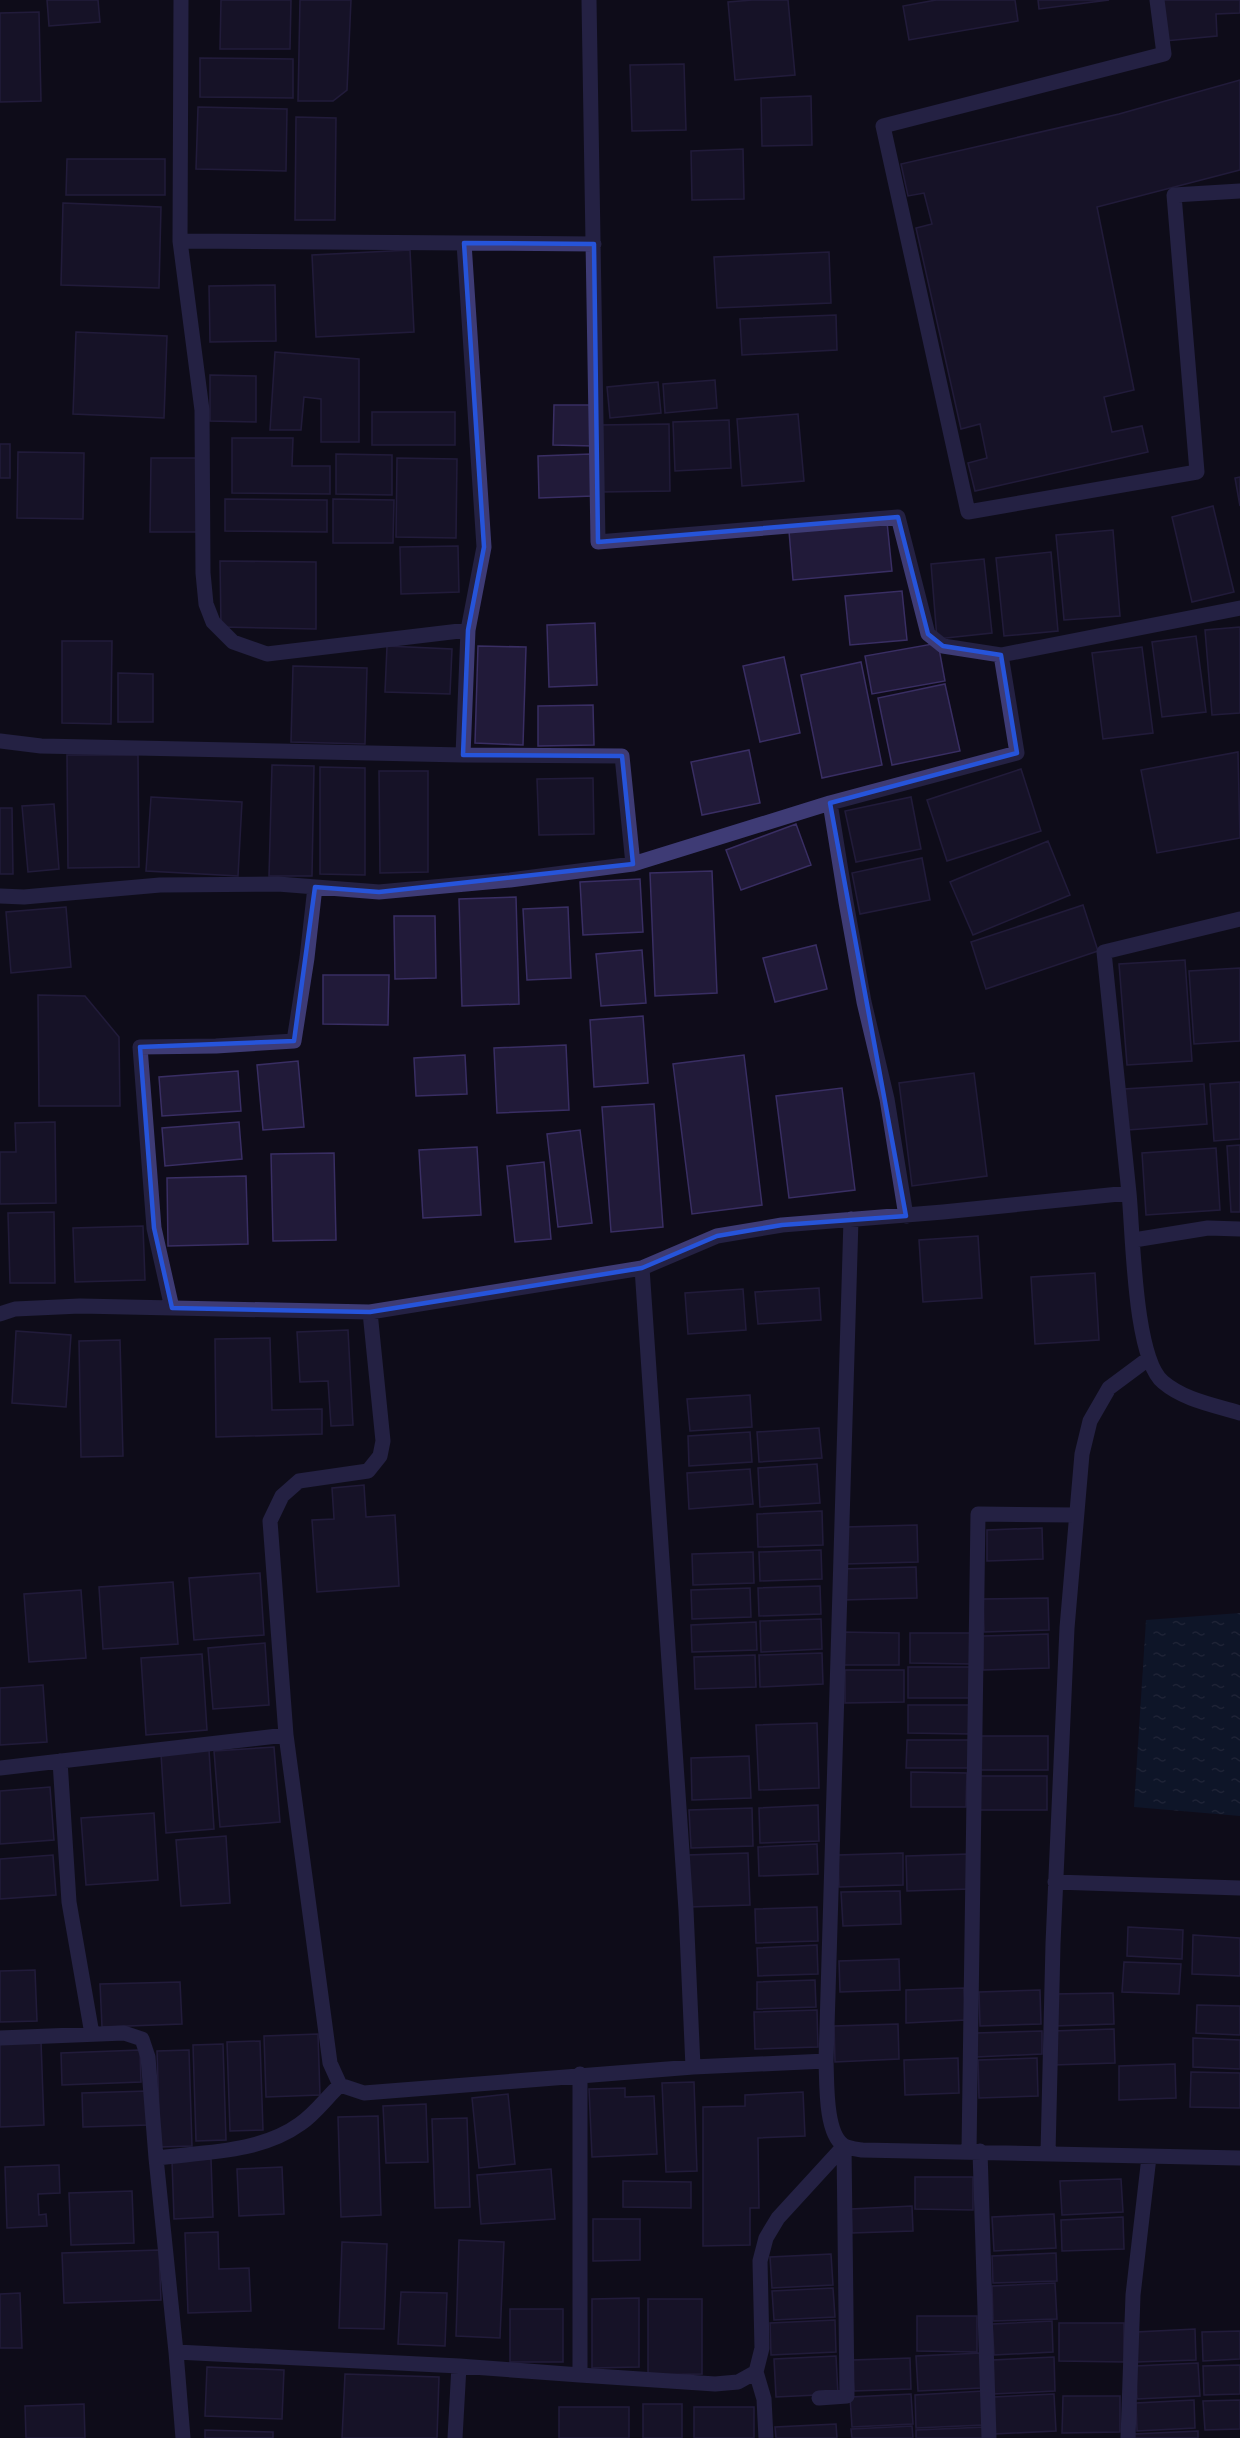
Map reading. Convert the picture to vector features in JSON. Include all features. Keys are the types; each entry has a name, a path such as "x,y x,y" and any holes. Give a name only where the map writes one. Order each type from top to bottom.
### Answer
{"street":[{"path":"181,0 180,241 202,410 203,573 206,604 213,622 233,642 267,654 468,630"},
{"path":"589,0 598,542 898,517 928,634 943,646 1001,655 1240,608"},
{"path":"1157,0 1164,54 883,126 968,512 1197,472 1174,195 1240,191"},
{"path":"180,241 594,244"},
{"path":"463,755 468,630 484,547 464,243"},
{"path":"0,896 24,897 160,885 278,884 379,892 510,880 633,864 830,803 1017,753 1001,655"},
{"path":"0,741 41,746 622,756 633,864"},
{"path":"830,803 864,1002 887,1099 906,1216"},
{"path":"172,1308 154,1228 140,1047 216,1046 294,1041 315,887"},
{"path":"1240,920 1104,952 1134,1240 1141,1334 1148,1359 1161,1381 1183,1395 1240,1413"},
{"path":"0,1314 15,1309 80,1306 370,1312 642,1268 717,1236 782,1225 906,1216 1129,1193"},
{"path":"819,2398 847,2396 844,2146 836,2136 831,2122 826,2061 851,1219"},
{"path":"1134,1240 1209,1228 1240,1229"},
{"path":"642,1268 686,1910 693,2067"},
{"path":"370,1312 383,1441 380,1456 368,1471 300,1481 282,1496 270,1521 286,1735 330,2063 340,2085 364,2093 580,2074 826,2061"},
{"path":"1048,2153 1055,1882 1067,1628 1082,1454 1090,1421 1109,1388 1148,1359"},
{"path":"989,2438 974,2152 978,1514 1076,1515"},
{"path":"0,1768 286,1735"},
{"path":"60,1761 69,1902 92,2034"},
{"path":"1055,1882 1240,1887"},
{"path":"0,2038 124,2033 142,2039 148,2057 183,2438"},
{"path":"580,2074 580,2375"},
{"path":"156,2158 253,2145 278,2137 301,2123 340,2085"},
{"path":"844,2146 862,2150 1240,2158"},
{"path":"766,2438 764,2399 756,2372 762,2348 760,2261 766,2238 778,2218 844,2146"},
{"path":"1128,2438 1132,2304 1149,2157"},
{"path":"176,2352 459,2366 715,2384 738,2382 756,2372"},
{"path":"455,2438 459,2366"}],"highlighted area":[{"path":"464,243 594,244 598,542 898,517 928,634 943,646 1001,655 1017,753 830,803 906,1216 782,1225 717,1236 642,1268 370,1312 172,1308 154,1228 140,1047 294,1041 315,887 379,892 633,864 622,756 463,755 468,630 484,547"}],"water":[{"path":"1240,1613 1240,1816 1134,1807 1146,1620"}],"building":[{"path":"47,0 98,0 100,22 49,26"},
{"path":"221,0 291,0 290,49 220,49"},
{"path":"300,0 351,0 347,90 333,101 298,101"},
{"path":"788,0 795,75 735,80 728,2"},
{"path":"936,0 1015,0 1018,21 909,40 903,6"},
{"path":"1038,0 1109,0 1039,9"},
{"path":"1161,0 1240,0 1240,13 1216,14 1217,36 1165,41"},
{"path":"39,12 41,101 0,102 0,13"},
{"path":"200,58 293,59 293,98 200,97"},
{"path":"684,64 686,130 632,131 630,65"},
{"path":"1240,80 1240,170 1097,207 1134,390 1104,397 1112,432 1142,426 1148,452 975,491 968,463 987,458 980,424 961,429 916,228 932,224 924,193 908,196 901,164 1119,114"},
{"path":"811,96 812,145 762,146 761,98"},
{"path":"198,107 287,109 286,171 196,169"},
{"path":"296,117 336,118 335,220 295,220"},
{"path":"743,149 744,199 692,200 691,151"},
{"path":"67,159 165,159 165,195 66,195"},
{"path":"63,203 161,207 159,288 61,285"},
{"path":"410,250 414,332 316,337 312,255"},
{"path":"829,252 831,303 717,308 714,257"},
{"path":"275,285 276,341 210,342 209,286"},
{"path":"836,315 837,350 742,355 740,319"},
{"path":"76,332 167,336 164,418 73,414"},
{"path":"275,352 359,359 359,442 321,442 321,399 304,397 301,430 270,430"},
{"path":"210,375 256,376 256,422 210,421"},
{"path":"715,380 717,408 665,413 663,384"},
{"path":"658,382 661,413 610,418 607,387"},
{"path":"554,405 595,405 594,446 553,445"},
{"path":"372,412 455,412 455,445 372,445"},
{"path":"798,414 804,481 742,486 737,419"},
{"path":"729,420 731,468 675,471 673,422"},
{"path":"669,424 670,491 601,492 599,425"},
{"path":"232,438 293,438 292,466 330,466 330,494 232,493"},
{"path":"0,444 10,444 10,478 0,478"},
{"path":"18,452 84,453 83,519 17,518"},
{"path":"336,454 392,455 392,495 336,494"},
{"path":"591,454 593,496 539,498 538,456"},
{"path":"151,458 199,458 199,532 150,532"},
{"path":"397,458 457,459 456,538 396,537"},
{"path":"1240,477 1240,506 1235,478"},
{"path":"225,499 327,500 327,532 225,531"},
{"path":"333,499 394,500 393,543 333,543"},
{"path":"1213,506 1234,592 1192,602 1172,517"},
{"path":"887,522 892,571 793,580 789,531"},
{"path":"1113,530 1120,616 1064,620 1056,535"},
{"path":"458,546 459,592 401,594 400,547"},
{"path":"1051,552 1058,631 1004,636 996,558"},
{"path":"984,559 992,633 937,639 931,564"},
{"path":"220,561 316,562 316,629 221,627"},
{"path":"902,591 907,640 850,645 845,596"},
{"path":"595,623 597,685 549,687 547,625"},
{"path":"1240,627 1240,713 1212,715 1205,630"},
{"path":"1196,636 1206,712 1162,717 1152,642"},
{"path":"62,641 112,641 111,724 62,723"},
{"path":"938,643 945,681 872,694 865,656"},
{"path":"387,646 452,649 450,694 385,692"},
{"path":"478,646 526,647 523,745 475,743"},
{"path":"1142,647 1153,733 1103,739 1092,653"},
{"path":"784,657 800,733 760,742 743,666"},
{"path":"861,662 882,765 822,778 801,675"},
{"path":"293,666 367,668 365,744 291,742"},
{"path":"118,673 153,674 153,722 118,722"},
{"path":"945,684 960,751 892,765 878,698"},
{"path":"593,705 594,745 538,746 538,706"},
{"path":"749,750 760,803 702,815 691,762"},
{"path":"1238,752 1240,838 1157,853 1141,770"},
{"path":"67,755 138,755 139,867 68,868"},
{"path":"272,765 314,766 312,876 269,876"},
{"path":"320,767 365,768 365,875 320,874"},
{"path":"1021,769 1041,831 947,861 927,800"},
{"path":"379,771 428,771 428,872 380,873"},
{"path":"593,778 594,834 539,835 537,779"},
{"path":"151,797 242,802 238,876 146,871"},
{"path":"911,797 921,849 856,862 845,811"},
{"path":"54,804 59,869 28,872 22,806"},
{"path":"0,808 12,808 13,874 0,874"},
{"path":"796,824 811,865 741,890 726,850"},
{"path":"1048,841 1070,895 973,935 950,882"},
{"path":"922,858 930,900 860,914 852,873"},
{"path":"712,871 717,993 655,996 650,873"},
{"path":"640,879 643,932 583,935 580,882"},
{"path":"516,897 519,1004 462,1006 459,899"},
{"path":"1083,905 1098,951 986,989 971,942"},
{"path":"66,907 71,967 11,973 6,912"},
{"path":"568,907 571,978 527,980 523,909"},
{"path":"394,916 435,916 436,978 395,979"},
{"path":"816,945 827,989 775,1002 763,958"},
{"path":"642,950 646,1003 601,1006 596,954"},
{"path":"1185,960 1192,1061 1127,1065 1119,964"},
{"path":"1240,968 1240,1041 1194,1044 1189,971"},
{"path":"323,975 389,975 388,1025 323,1024"},
{"path":"38,995 85,996 119,1037 120,1106 39,1106"},
{"path":"643,1016 648,1083 594,1087 590,1020"},
{"path":"566,1045 569,1110 497,1113 494,1048"},
{"path":"465,1055 467,1094 416,1096 414,1058"},
{"path":"744,1055 762,1205 692,1214 673,1064"},
{"path":"298,1061 304,1127 263,1130 257,1065"},
{"path":"238,1071 241,1111 162,1116 159,1077"},
{"path":"974,1073 987,1176 912,1186 899,1083"},
{"path":"1240,1082 1240,1139 1214,1141 1210,1084"},
{"path":"1204,1084 1207,1124 1128,1130 1124,1089"},
{"path":"842,1088 855,1190 789,1198 776,1096"},
{"path":"654,1104 663,1227 611,1232 602,1107"},
{"path":"55,1122 56,1203 0,1204 0,1152 16,1152 15,1123"},
{"path":"239,1122 242,1159 165,1166 162,1128"},
{"path":"580,1130 592,1223 558,1227 547,1134"},
{"path":"1240,1145 1240,1212 1231,1212 1227,1146"},
{"path":"477,1147 481,1215 423,1218 419,1150"},
{"path":"1216,1148 1220,1210 1146,1215 1142,1153"},
{"path":"334,1153 336,1240 273,1241 271,1154"},
{"path":"544,1162 551,1239 515,1242 507,1166"},
{"path":"246,1176 248,1244 168,1246 167,1178"},
{"path":"54,1212 55,1283 10,1283 8,1213"},
{"path":"143,1226 145,1280 75,1282 73,1228"},
{"path":"978,1236 982,1298 923,1302 919,1240"},
{"path":"1095,1273 1099,1340 1035,1344 1031,1277"},
{"path":"819,1288 821,1320 758,1324 755,1292"},
{"path":"743,1289 746,1330 688,1334 685,1293"},
{"path":"348,1330 353,1425 331,1426 328,1381 300,1382 297,1332"},
{"path":"16,1331 71,1335 66,1407 12,1403"},
{"path":"270,1338 272,1410 322,1409 322,1434 216,1437 215,1339"},
{"path":"120,1340 123,1456 81,1457 79,1341"},
{"path":"750,1395 752,1427 690,1431 687,1399"},
{"path":"819,1428 822,1458 759,1462 757,1432"},
{"path":"750,1432 752,1462 689,1466 688,1436"},
{"path":"817,1464 820,1503 760,1507 758,1468"},
{"path":"750,1469 753,1504 689,1509 687,1473"},
{"path":"364,1485 366,1517 395,1515 399,1586 317,1592 312,1520 334,1519 332,1488"},
{"path":"822,1511 823,1545 758,1547 757,1514"},
{"path":"917,1525 918,1562 845,1564 845,1527"},
{"path":"1042,1528 1043,1559 987,1561 987,1530"},
{"path":"821,1550 822,1579 760,1581 759,1552"},
{"path":"753,1552 754,1583 693,1585 692,1554"},
{"path":"916,1567 917,1598 842,1600 841,1569"},
{"path":"260,1573 264,1635 194,1640 189,1578"},
{"path":"173,1582 178,1644 103,1649 99,1587"},
{"path":"820,1586 821,1614 759,1616 758,1588"},
{"path":"750,1588 751,1617 692,1619 691,1590"},
{"path":"81,1590 86,1658 29,1662 24,1594"},
{"path":"1048,1598 1049,1630 984,1632 983,1599"},
{"path":"821,1619 822,1649 761,1652 760,1621"},
{"path":"756,1622 757,1650 692,1652 691,1625"},
{"path":"839,1632 899,1633 899,1665 839,1665"},
{"path":"910,1633 971,1633 971,1664 910,1663"},
{"path":"1048,1634 1049,1668 983,1670 983,1636"},
{"path":"265,1643 269,1705 213,1709 208,1648"},
{"path":"822,1653 823,1684 760,1687 759,1655"},
{"path":"202,1654 207,1730 146,1735 141,1658"},
{"path":"755,1655 756,1687 695,1689 694,1657"},
{"path":"908,1667 970,1667 970,1698 908,1698"},
{"path":"845,1670 904,1670 904,1702 845,1703"},
{"path":"43,1685 47,1742 0,1745 0,1688"},
{"path":"908,1705 972,1705 971,1734 908,1733"},
{"path":"817,1723 819,1788 759,1790 756,1725"},
{"path":"980,1736 1048,1736 1048,1770 980,1770"},
{"path":"907,1740 972,1740 972,1768 906,1768"},
{"path":"274,1747 280,1822 220,1827 214,1751"},
{"path":"209,1750 214,1829 166,1833 161,1754"},
{"path":"749,1756 751,1798 692,1800 691,1758"},
{"path":"911,1772 967,1773 966,1807 911,1807"},
{"path":"979,1776 1047,1776 1047,1810 978,1810"},
{"path":"50,1787 54,1840 0,1844 0,1791"},
{"path":"818,1805 819,1841 760,1843 759,1808"},
{"path":"752,1808 753,1846 691,1848 689,1810"},
{"path":"154,1813 158,1880 86,1885 81,1818"},
{"path":"226,1836 230,1903 181,1906 176,1840"},
{"path":"817,1844 818,1874 759,1876 758,1847"},
{"path":"748,1853 750,1905 689,1907 687,1855"},
{"path":"903,1853 903,1885 839,1887 838,1855"},
{"path":"969,1854 970,1889 907,1891 906,1856"},
{"path":"53,1855 56,1895 0,1899 0,1859"},
{"path":"900,1891 901,1924 843,1926 841,1892"},
{"path":"817,1907 818,1941 756,1943 755,1909"},
{"path":"1128,1927 1183,1930 1182,1959 1127,1956"},
{"path":"1193,1935 1240,1938 1240,1976 1192,1974"},
{"path":"817,1945 818,1974 758,1976 757,1948"},
{"path":"899,1959 900,1990 840,1992 839,1961"},
{"path":"1124,1962 1181,1964 1179,1994 1122,1992"},
{"path":"35,1970 37,2021 0,2022 0,1971"},
{"path":"815,1980 816,2007 757,2009 757,1982"},
{"path":"180,1982 182,2024 102,2027 100,1984"},
{"path":"964,1988 966,2020 906,2023 906,1990"},
{"path":"1040,1990 1041,2024 980,2026 979,1992"},
{"path":"1113,1993 1114,2024 1054,2026 1053,1994"},
{"path":"1197,2005 1240,2006 1240,2035 1196,2033"},
{"path":"817,2010 818,2047 755,2049 754,2012"},
{"path":"898,2024 899,2059 835,2062 834,2026"},
{"path":"1114,2029 1115,2063 1053,2065 1052,2031"},
{"path":"1042,2031 1042,2054 976,2057 976,2033"},
{"path":"318,2034 320,2095 266,2097 264,2036"},
{"path":"1193,2038 1240,2040 1240,2069 1193,2067"},
{"path":"41,2041 44,2125 0,2127 0,2043"},
{"path":"260,2041 263,2130 230,2131 227,2042"},
{"path":"223,2044 226,2140 196,2141 193,2045"},
{"path":"140,2050 141,2082 62,2085 61,2053"},
{"path":"189,2050 192,2146 160,2147 157,2051"},
{"path":"958,2058 959,2093 905,2095 904,2060"},
{"path":"1037,2058 1038,2096 979,2098 978,2060"},
{"path":"1175,2064 1176,2098 1119,2100 1119,2066"},
{"path":"1191,2072 1240,2073 1240,2108 1190,2107"},
{"path":"694,2082 697,2171 666,2172 662,2083"},
{"path":"625,2088 625,2097 654,2096 657,2154 592,2157 589,2089"},
{"path":"147,2091 148,2125 83,2127 82,2093"},
{"path":"803,2092 805,2136 758,2138 759,2208 750,2208 750,2245 703,2246 703,2107 745,2106 745,2095"},
{"path":"508,2094 515,2164 479,2168 472,2098"},
{"path":"426,2104 428,2162 386,2163 383,2106"},
{"path":"378,2116 381,2215 341,2217 338,2117"},
{"path":"467,2118 470,2207 435,2208 432,2119"},
{"path":"211,2159 213,2217 174,2219 172,2161"},
{"path":"59,2165 60,2193 38,2194 39,2215 46,2214 47,2226 7,2228 5,2167"},
{"path":"282,2167 284,2214 239,2216 237,2169"},
{"path":"551,2169 555,2219 481,2224 477,2175"},
{"path":"915,2177 973,2177 973,2210 915,2209"},
{"path":"1121,2179 1123,2212 1062,2215 1060,2181"},
{"path":"623,2181 691,2182 691,2208 623,2207"},
{"path":"132,2191 134,2243 71,2245 69,2193"},
{"path":"912,2206 913,2231 852,2233 851,2209"},
{"path":"1054,2214 1056,2248 994,2251 992,2217"},
{"path":"1123,2217 1124,2249 1062,2251 1061,2220"},
{"path":"593,2219 640,2219 640,2260 593,2261"},
{"path":"218,2232 219,2269 249,2268 251,2311 188,2313 185,2233"},
{"path":"459,2240 504,2242 500,2338 456,2336"},
{"path":"342,2242 387,2244 384,2329 339,2328"},
{"path":"159,2250 161,2300 64,2303 62,2253"},
{"path":"1056,2253 1057,2281 993,2283 992,2256"},
{"path":"831,2254 833,2285 772,2288 770,2257"},
{"path":"1055,2283 1057,2319 993,2321 992,2286"},
{"path":"833,2288 835,2317 774,2320 772,2291"},
{"path":"401,2292 447,2293 445,2346 398,2344"},
{"path":"20,2293 22,2348 0,2348 0,2294"},
{"path":"639,2298 639,2367 592,2368 592,2299"},
{"path":"648,2299 702,2299 702,2374 648,2375"},
{"path":"510,2309 563,2309 563,2362 510,2362"},
{"path":"917,2316 977,2316 977,2352 917,2351"},
{"path":"835,2320 836,2352 771,2355 770,2323"},
{"path":"1052,2321 1053,2352 994,2355 992,2324"},
{"path":"1059,2323 1124,2323 1124,2362 1059,2361"},
{"path":"1195,2329 1196,2360 1137,2362 1136,2332"},
{"path":"1240,2331 1240,2359 1203,2361 1202,2332"},
{"path":"981,2353 982,2388 918,2391 916,2356"},
{"path":"836,2356 838,2394 776,2397 774,2359"},
{"path":"1054,2357 1055,2391 993,2394 992,2360"},
{"path":"910,2358 911,2389 854,2391 852,2360"},
{"path":"1198,2363 1200,2396 1137,2399 1135,2366"},
{"path":"1240,2365 1240,2394 1204,2395 1203,2366"},
{"path":"207,2367 284,2370 282,2419 205,2416"},
{"path":"345,2374 439,2377 437,2438 342,2438"},
{"path":"983,2391 984,2425 916,2428 915,2395"},
{"path":"911,2394 913,2424 852,2427 850,2397"},
{"path":"1054,2394 1056,2431 995,2434 993,2397"},
{"path":"1063,2396 1120,2396 1120,2432 1062,2433"},
{"path":"1194,2400 1195,2428 1137,2431 1136,2403"},
{"path":"1240,2400 1240,2429 1205,2430 1203,2401"},
{"path":"84,2404 85,2438 26,2438 25,2406"},
{"path":"643,2404 682,2404 682,2438 643,2438"},
{"path":"559,2407 629,2407 629,2438 559,2438"},
{"path":"694,2407 754,2407 754,2438 694,2438"},
{"path":"836,2424 837,2438 776,2438 775,2427"},
{"path":"912,2426 913,2438 852,2438 851,2429"},
{"path":"985,2427 985,2438 916,2438 916,2430"},
{"path":"205,2430 273,2432 273,2438 205,2438"},
{"path":"1198,2431 1198,2438 1135,2438 1134,2434"}]}
